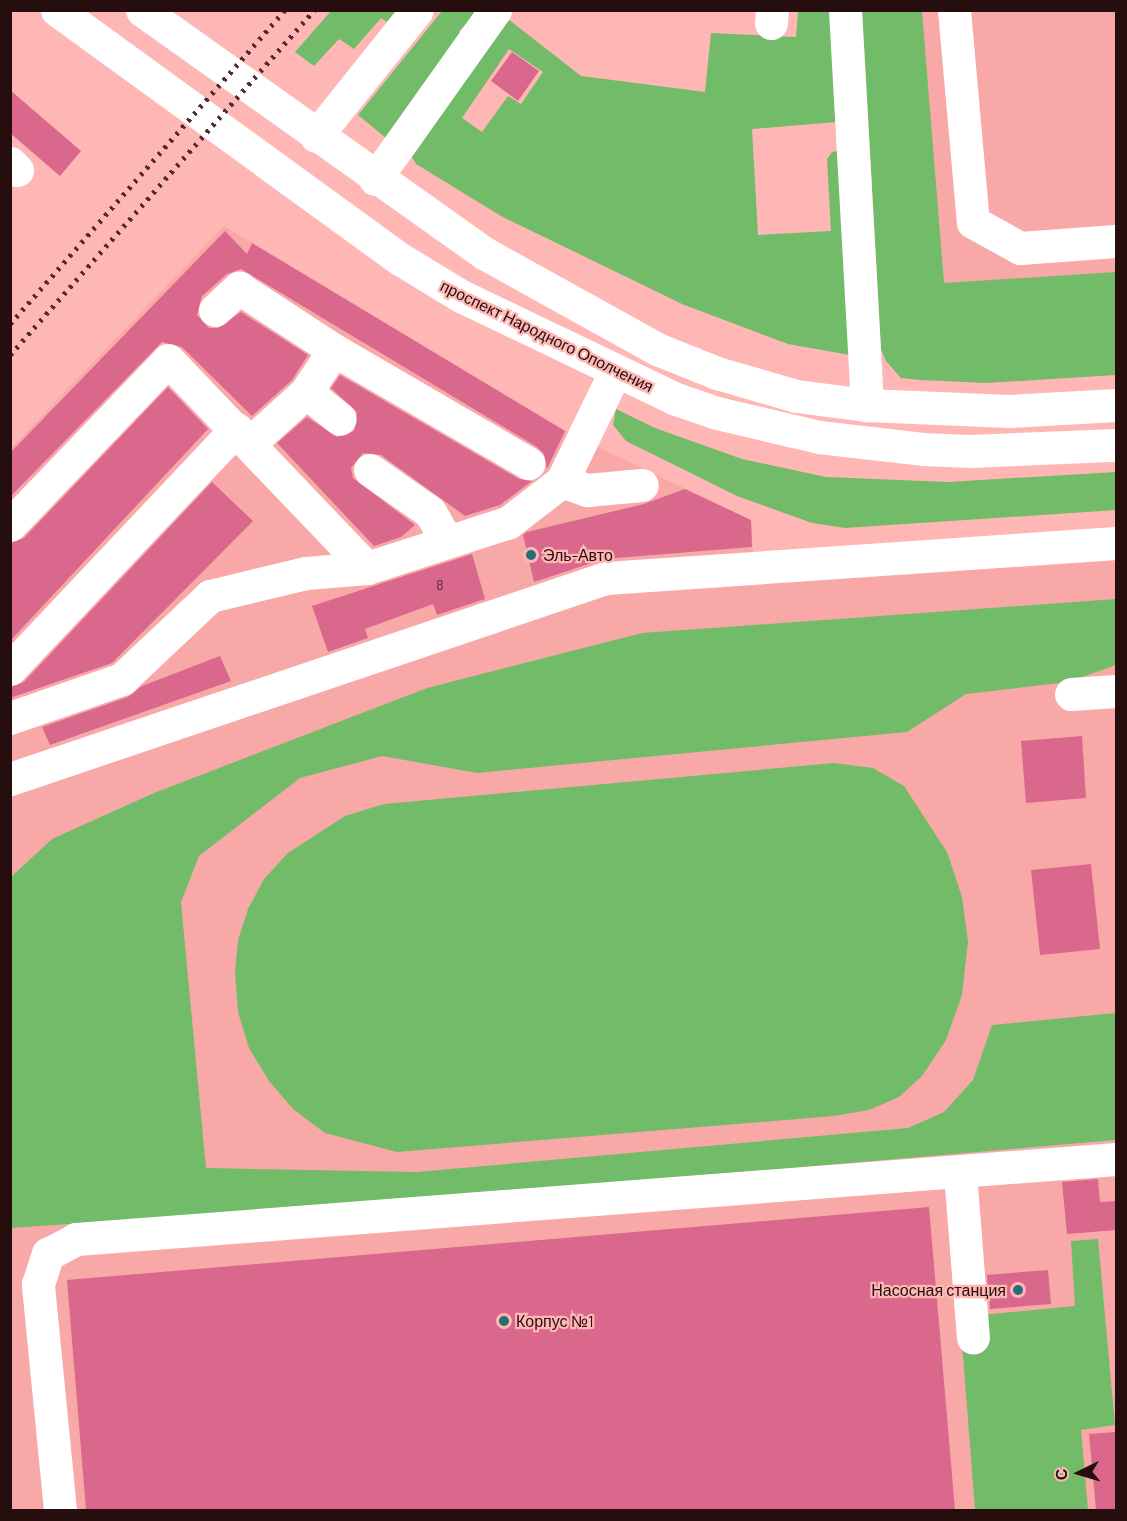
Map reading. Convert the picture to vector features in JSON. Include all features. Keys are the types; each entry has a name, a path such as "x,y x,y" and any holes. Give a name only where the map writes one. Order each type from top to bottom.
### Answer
{"main road":[{"name":"проспект Народного Ополчения","path":"57,10 400,259 461,296 615,372 717,413 863,443 970,451 1116,445"},
{"path":"142,10 375,179 484,253 657,349 717,373 796,396 867,405 1010,411 1116,405"},
{"path":"316,136 417,10"},
{"path":"375,179 495,10"},
{"path":"845,10 867,405"},
{"path":"954,10 973,222 1020,248 1116,241"},
{"path":"214,310 239,288 334,350 528,463"},
{"path":"10,669 243,436 306,392 334,350"},
{"path":"10,525 168,360 367,568"},
{"path":"10,718 122,679 210,596 306,573 367,568 509,522 562,481 615,372"},
{"path":"306,392 340,419"},
{"path":"370,470 430,512 447,542"},
{"path":"562,481 587,490 642,485"},
{"path":"10,779 606,578 1116,543"},
{"path":"1071,694 1116,691"},
{"path":"60,1510 38,1284 48,1254 76,1239 960,1173 1116,1159"},
{"path":"960,1173 973,1337"}],"shaded area":[{"path":"879,11 1116,11 1116,313 906,327"},
{"path":"224,226 571,434 751,520 753,552 1116,530 1116,1510 11,1510 10,449"}],"green space":[{"path":"331,11 396,11 387,22 381,18 354,49 339,39 314,66 295,52"},
{"path":"442,11 479,11 459,31 462,34 386,138 358,115"},
{"path":"798,11 835,11 837,122 752,129 758,235 831,231 827,159 832,152 838,151 850,355 788,344 682,304 501,216 416,164 412,157 508,19 581,76 705,92 711,33 796,37","holes":["509,49 543,72 521,104 508,96 482,132 462,118"]},
{"path":"862,11 922,11 944,283 1116,272 1116,375 986,383 920,380 901,378 886,361 881,349"},
{"path":"616,409 655,428 742,459 826,477 948,482 1116,472 1116,510 845,528 812,523 737,496 626,441 613,425"},
{"path":"1116,599 1116,665 1068,682 966,694 907,732 477,773 382,756 300,778 199,856 181,902 206,1168 417,1172 908,1128 944,1112 973,1080 992,1025 1116,1013 1116,1140 418,1200 11,1228 11,877 52,839 154,793 427,688 642,633"},
{"path":"834,763 873,768 904,786 947,852 962,897 968,942 962,995 946,1040 922,1076 899,1097 869,1110 834,1116 397,1152 325,1133 293,1109 269,1081 249,1048 238,1012 235,973 238,940 248,909 264,879 288,853 345,816 384,804"},
{"path":"1098,1239 1115,1425 1081,1430 1088,1510 975,1510 960,1317 1075,1306 1071,1241"}],"building":[{"path":"512,52 539,71 518,101 491,81"},
{"path":"10,90 81,151 60,176 10,133"},
{"path":"225,231 247,254 252,243 565,431 547,469 544,454 537,447 241,269 227,274 202,296 197,315 209,328 218,328 241,312 308,355 292,380 252,416 182,347 162,342 10,497 10,453"},
{"path":"340,375 519,479 532,481 500,505 465,516 381,455 363,453 351,468 353,478 415,525 401,537 374,546 277,443 307,417 337,437 354,431 357,412 331,388"},
{"path":"168,387 208,429 10,641 10,543 24,538"},
{"path":"212,482 253,521 112,663 10,698 10,687 24,682"},
{"path":"685,489 751,520 752,547 604,559 534,582 523,535 527,532 644,504"},
{"path":"472,554 485,599 437,615 433,604 365,629 368,638 328,652 312,606"},
{"path":"220,656 231,681 50,745 42,727 128,697 142,686"},
{"path":"1082,736 1086,798 1026,803 1021,741"},
{"path":"1091,864 1100,949 1040,955 1031,870"},
{"path":"1098,1179 1100,1202 1116,1201 1116,1230 1067,1234 1062,1182"},
{"name":"Корпус №1","path":"929,1207 955,1510 86,1510 67,1280"},
{"name":"Насосная станция","path":"1048,1270 1051,1304 990,1309 987,1275"},
{"path":"1116,1432 1116,1510 1096,1510 1089,1434"}],"railway":[{"path":"10,324 285,10"},
{"path":"10,355 314,10"}],"place":[{"name":"Эль-Авто","path":"531,555"},
{"name":"Насосная станция","path":"1018,1290"},
{"name":"Корпус №1","path":"504,1321"}]}
